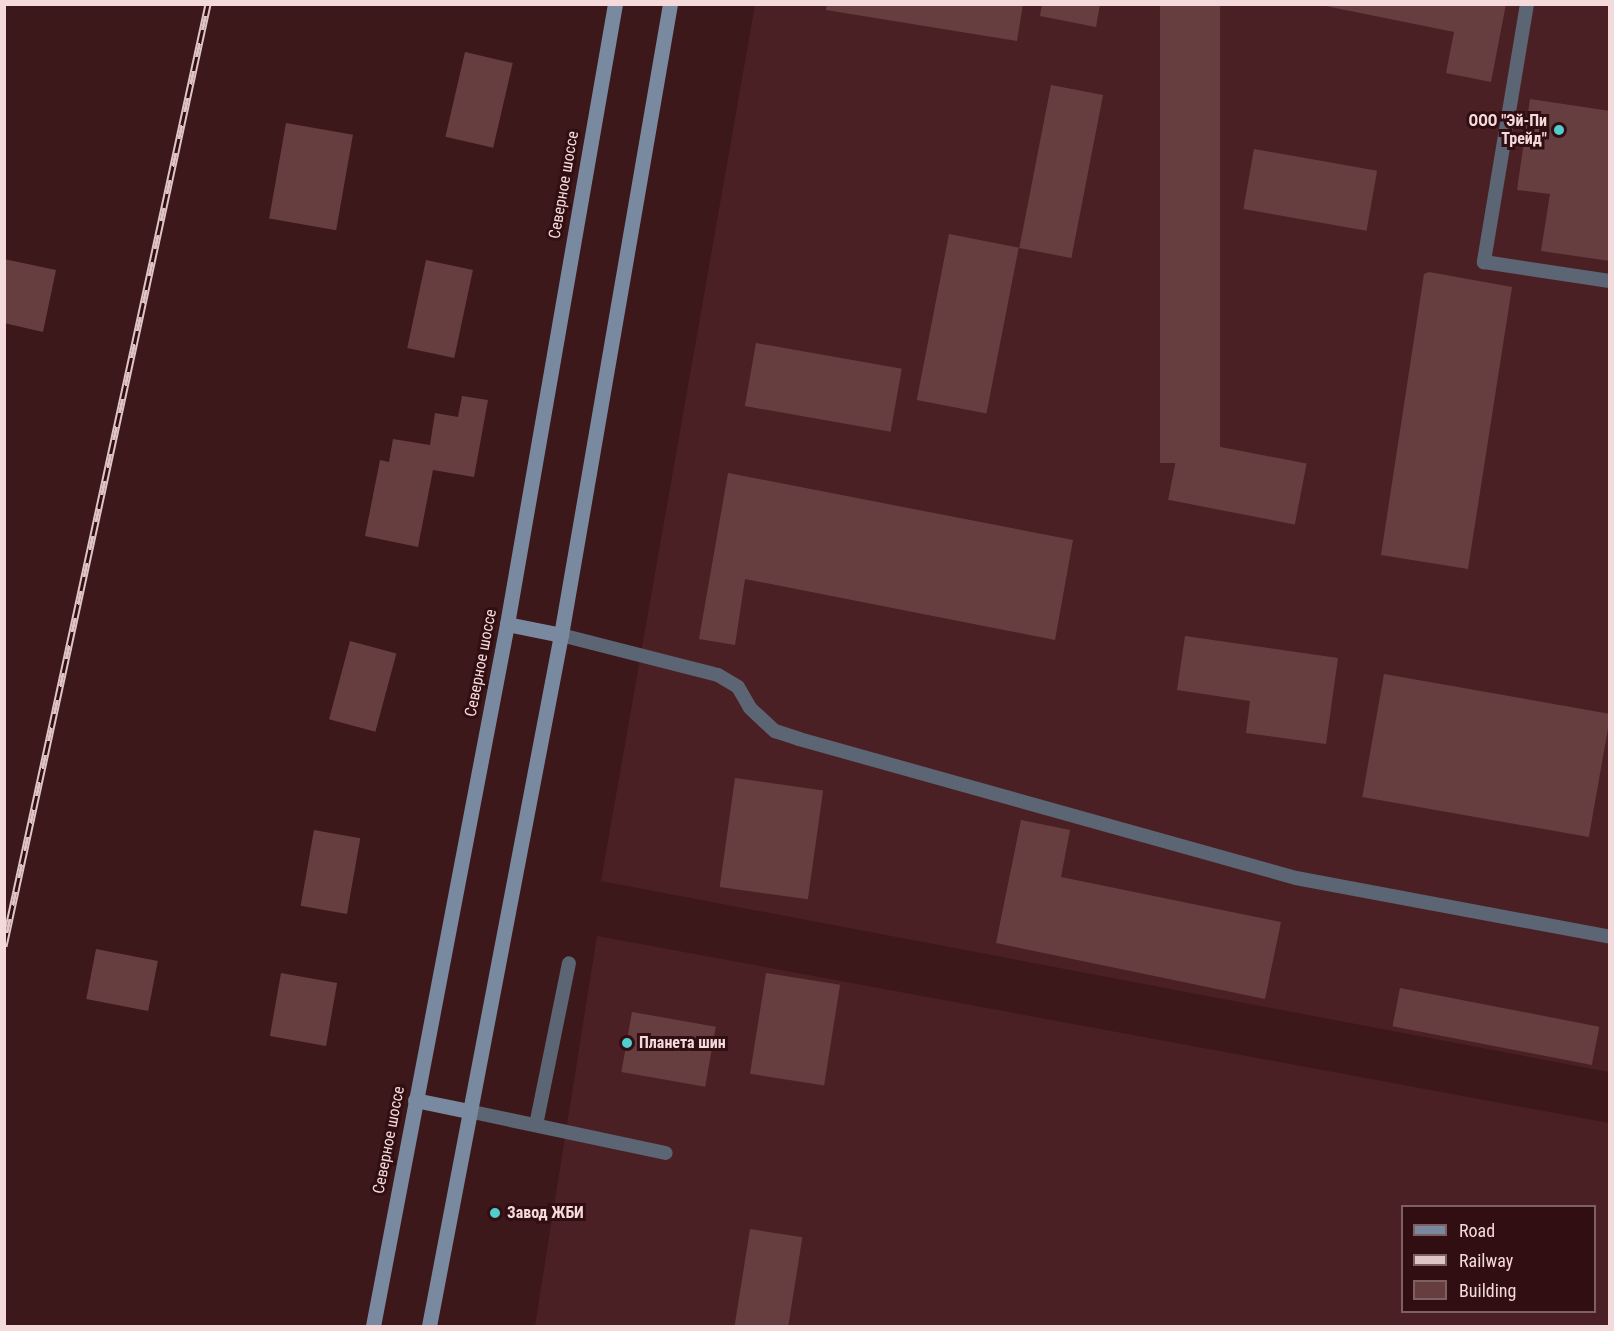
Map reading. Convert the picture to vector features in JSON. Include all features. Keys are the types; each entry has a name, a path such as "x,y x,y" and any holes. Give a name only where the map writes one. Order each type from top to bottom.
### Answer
{"main road":[{"name":"Северное шоссе","path":"373,1326 507,624 615,4"},
{"path":"429,1326 468,1111 561,635 670,4"},
{"path":"507,624 561,635"},
{"path":"415,1100 468,1111"}],"lane":[{"path":"1527,4 1484,262 1610,281"},
{"path":"561,635 718,675 738,687 750,708 775,731 799,739 1296,878 1610,937"},
{"path":"536,1125 569,963"},
{"path":"468,1111 666,1153"}],"shaded area":[{"path":"755,5 1609,5 1609,1072 601,881"},
{"path":"597,936 1609,1123 1609,1326 535,1326"}],"building":[{"path":"827,4 1023,4 1017,41 826,10"},
{"path":"1042,4 1100,4 1096,27 1040,16"},
{"path":"1160,4 1220,4 1220,463 1160,463"},
{"path":"1316,4 1506,4 1491,82 1446,73 1454,32"},
{"path":"465,52 513,63 493,148 445,137"},
{"path":"1051,85 1103,95 1071,258 1019,248"},
{"path":"1530,99 1610,111 1610,261 1541,251 1550,194 1517,190"},
{"path":"286,123 353,135 336,230 269,219"},
{"path":"1254,149 1377,171 1367,231 1243,209"},
{"path":"949,234 1019,248 986,413 917,400"},
{"path":"4,259 56,270 43,332 4,323"},
{"path":"426,260 473,270 454,358 407,348"},
{"path":"1429,272 1512,287 1468,569 1381,555 1424,274"},
{"path":"756,343 902,369 891,432 745,406"},
{"path":"462,396 488,400 474,477 433,470 418,547 365,536 380,460 389,462 393,439 430,445 435,413 458,417"},
{"path":"1180,439 1307,464 1295,524 1168,500"},
{"path":"728,473 1073,540 1055,640 745,579 735,645 699,639"},
{"path":"1185,636 1338,658 1326,744 1246,733 1250,701 1177,690"},
{"path":"350,641 396,653 375,732 329,719"},
{"path":"1384,674 1610,714 1589,837 1362,797"},
{"path":"735,778 823,790 808,899 720,887"},
{"path":"1021,820 1070,830 1061,877 1281,922 1265,999 996,943"},
{"path":"314,830 360,838 347,914 301,906"},
{"path":"96,949 158,961 148,1011 86,999"},
{"path":"281,973 337,983 326,1046 270,1036"},
{"path":"766,973 840,985 824,1085 750,1074"},
{"path":"1400,988 1599,1027 1592,1065 1393,1026"},
{"path":"632,1012 716,1027 705,1087 621,1072"},
{"path":"750,1229 802,1237 788,1326 735,1326"}],"railway":[{"path":"4,946 208,4"}],"place":[{"name":"ООО \"Эй-Пи Трейд\"","path":"1559,130"},
{"name":"Планета шин","path":"627,1043"},
{"name":"Завод ЖБИ","path":"495,1213"}]}
